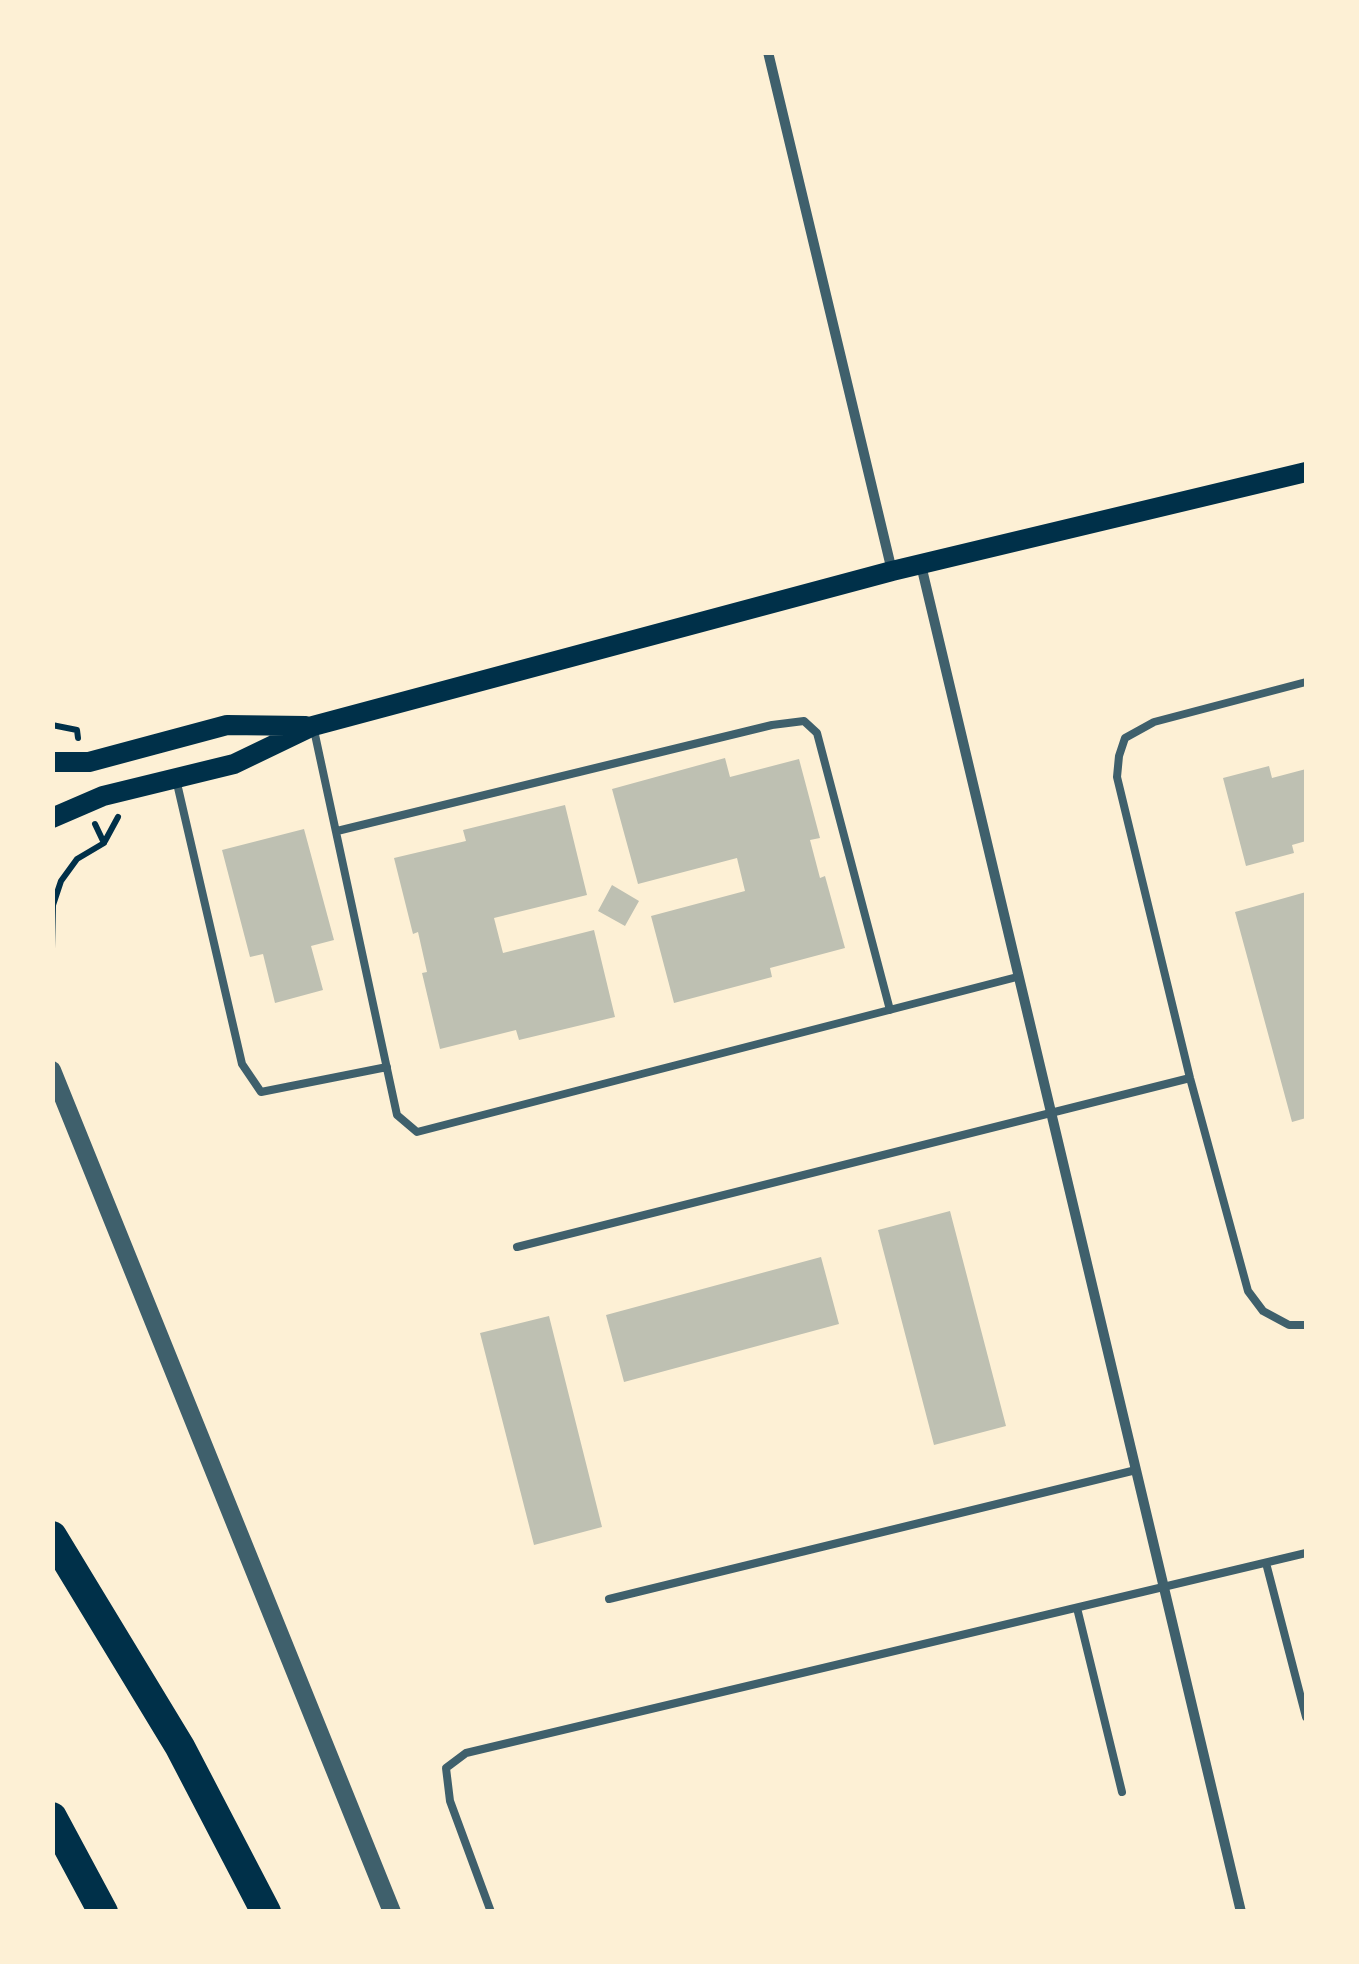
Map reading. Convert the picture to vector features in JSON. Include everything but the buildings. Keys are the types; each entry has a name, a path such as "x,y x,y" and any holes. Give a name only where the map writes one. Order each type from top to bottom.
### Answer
{"highway":[{"path":"52,1536 180,1747 266,1912"},
{"path":"52,1817 104,1912"}],"main road":[{"path":"52,818 103,796 234,764 313,726 892,570 1306,472"},
{"path":"52,762 88,762 227,724 313,726"}],"street":[{"path":"768,52 892,570"},
{"path":"921,564 1241,1912"},
{"path":"52,1070 392,1912"}],"lane":[{"path":"1306,682 1154,722 1126,738 1117,777 1190,1078 1248,1291 1263,1311 1289,1326 1306,1324"},
{"path":"337,831 772,725 804,721 817,733 890,1010"},
{"path":"313,726 398,1115 418,1132 1017,977"},
{"path":"176,778 242,1064 261,1092 388,1068"},
{"path":"518,1247 1190,1078"},
{"path":"609,1599 1136,1470"},
{"path":"491,1912 450,1800 446,1768 466,1753 1306,1553"},
{"path":"1266,1563 1306,1717"},
{"path":"1077,1608 1122,1792"}]}
